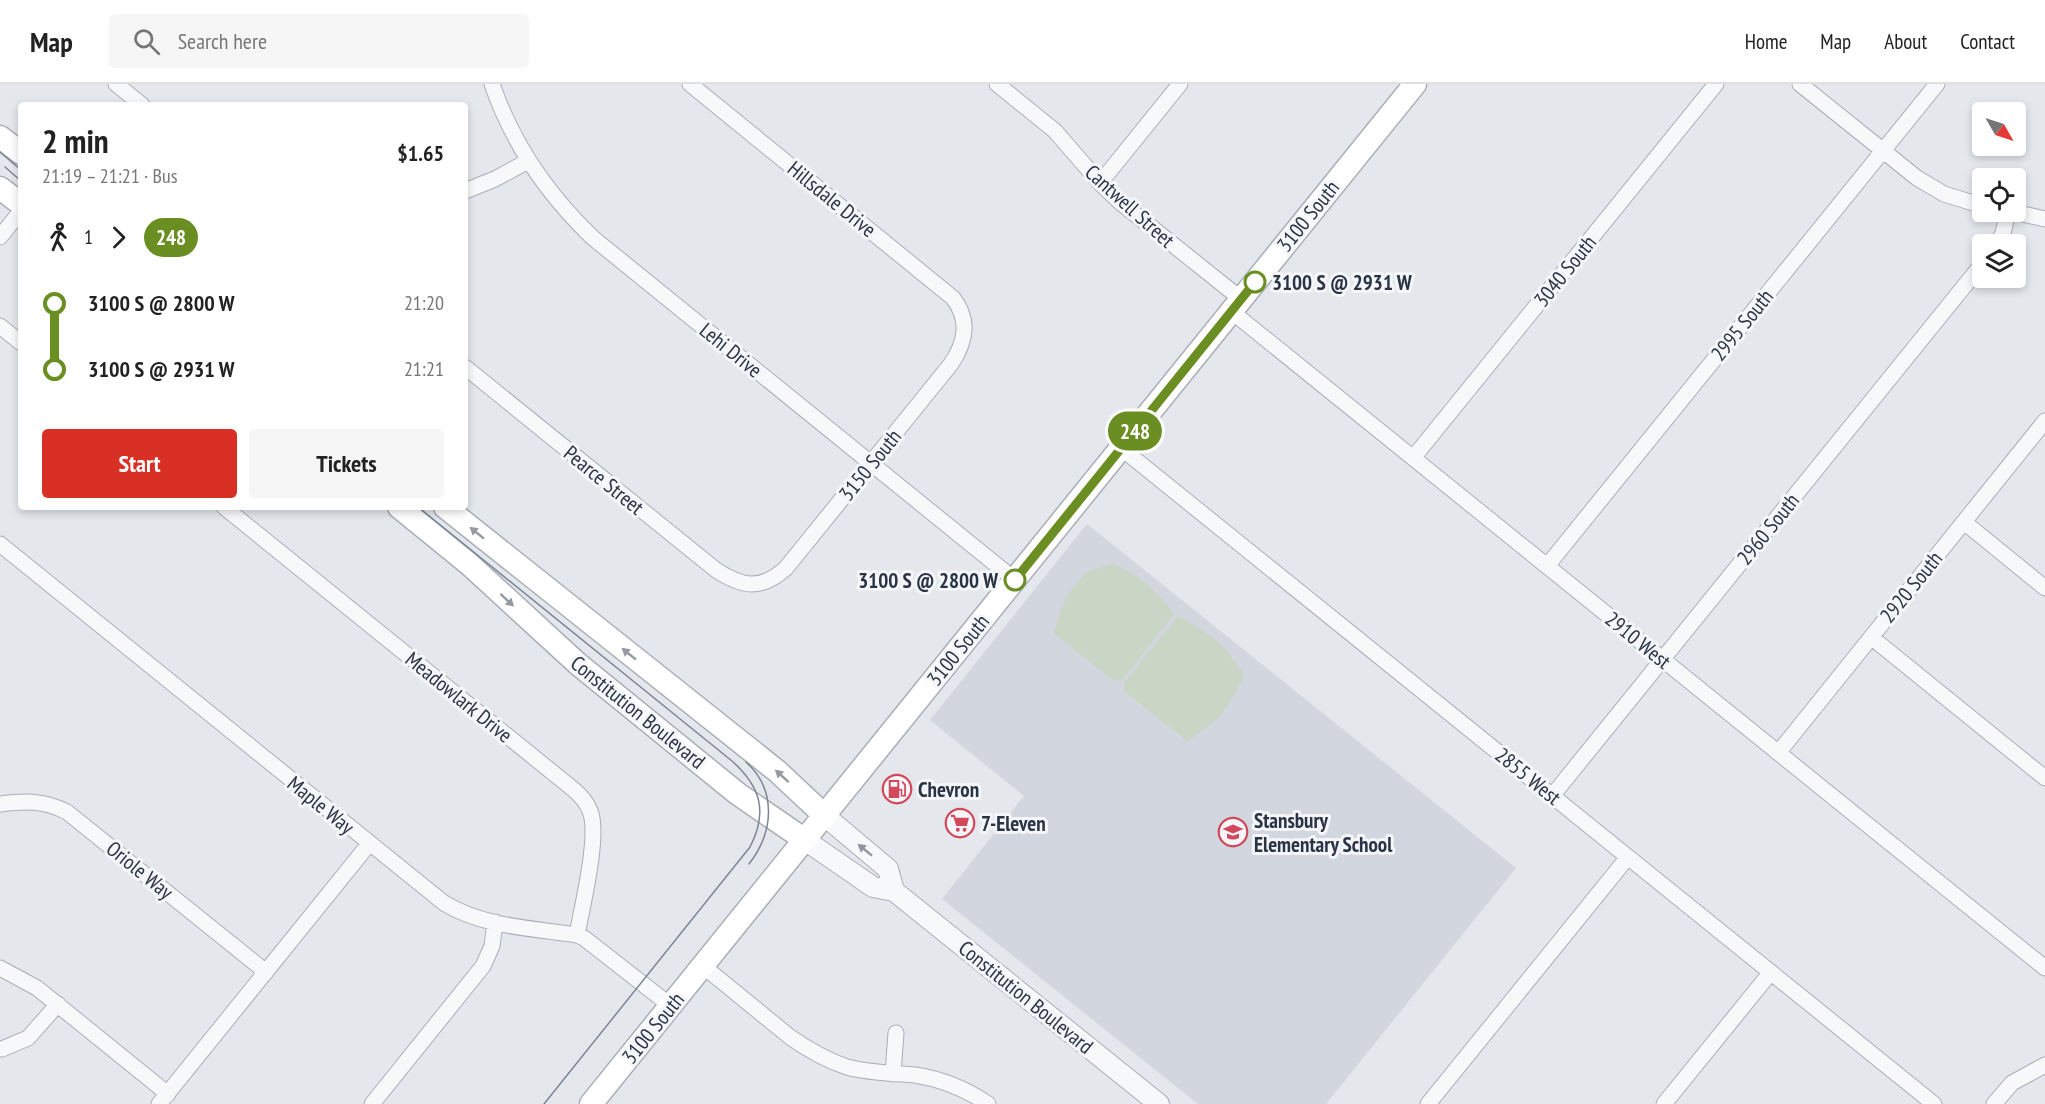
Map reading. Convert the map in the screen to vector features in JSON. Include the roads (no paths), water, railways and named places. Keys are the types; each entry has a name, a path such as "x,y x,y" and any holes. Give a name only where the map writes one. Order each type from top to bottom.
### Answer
{"main road":[{"name":"3100 South","path":"591,1104 1415,84"},
{"path":"0,137 18,151"},
{"path":"0,188 18,202"},
{"name":"Constitution Boulevard","path":"403,510 469,564 578,664 738,794 805,840"},
{"name":"Constitution Boulevard","path":"449,510 777,771 825,816"}],"street":[{"path":"116,84 138,102"},
{"name":"Lehi Drive","path":"492,84 513,135 528,161 560,204 593,238 1015,580"},
{"name":"Hillsdale Drive","path":"690,84 947,292 958,305 964,321"},
{"name":"Cantwell Street","path":"997,84 1055,131 1101,183 1236,305"},
{"path":"1101,183 1180,84"},
{"name":"3040 South","path":"1413,458 1716,84"},
{"path":"1800,84 1930,187 1972,203"},
{"name":"2995 South","path":"1547,566 1937,84"},
{"path":"468,190 495,179 528,161"},
{"path":"0,237 18,215"},
{"path":"2026,215 2045,219"},
{"name":"2960 South","path":"1552,796 1972,277"},
{"name":"2910 West","path":"1236,305 1413,458 2045,968"},
{"name":"3150 South","path":"748,585 768,581 786,568 958,354 965,332 964,321"},
{"path":"0,326 18,341"},
{"name":"Pearce Street","path":"468,369 716,570 748,585"},
{"name":"2920 South","path":"1778,753 2045,421"},
{"name":"2855 West","path":"1121,448 1934,1104"},
{"name":"Meadowlark Drive","path":"228,510 585,801 592,817 594,835 577,935"},
{"path":"1964,522 2045,588"},
{"name":"Maple Way","path":"0,544 369,844 450,906 467,915 495,922 577,935 596,946 671,1006"},
{"path":"1871,637 2045,778"},
{"name":"Oriole Way","path":"0,804 40,802 67,812 266,972"},
{"name":"Constitution Boulevard","path":"825,816 888,869 894,891"},
{"name":"Constitution Boulevard","path":"805,840 873,887 894,891 1159,1104"},
{"path":"0,968 37,988 58,1004 163,1099 369,844"},
{"path":"1428,1104 1628,857"},
{"path":"372,1104 483,966 492,946 495,922"},
{"path":"703,966 804,1047 848,1067 931,1078 944,1082 988,1104"},
{"path":"1664,1104 1771,972"},
{"path":"2,1049 28,1038 58,1004"},
{"path":"893,1074 896,1033"},
{"path":"1994,1104 2012,1083 2045,1065"}],"tram line":[{"path":"0,152 18,167"},
{"path":"5,167 18,178"},
{"path":"422,510 732,761 750,780 759,801 759,822 750,847 544,1104"},
{"path":"746,762 763,785 768,812 763,838 749,864"}],"place":[{"name":"3100 S @ 2931 W","path":"1255,282"},
{"name":"3100 S @ 2800 W","path":"1015,580"},
{"name":"Chevron","path":"897,789"},
{"name":"7-Eleven","path":"960,823"},
{"name":"Stansbury Elementary School","path":"1233,832"}]}
